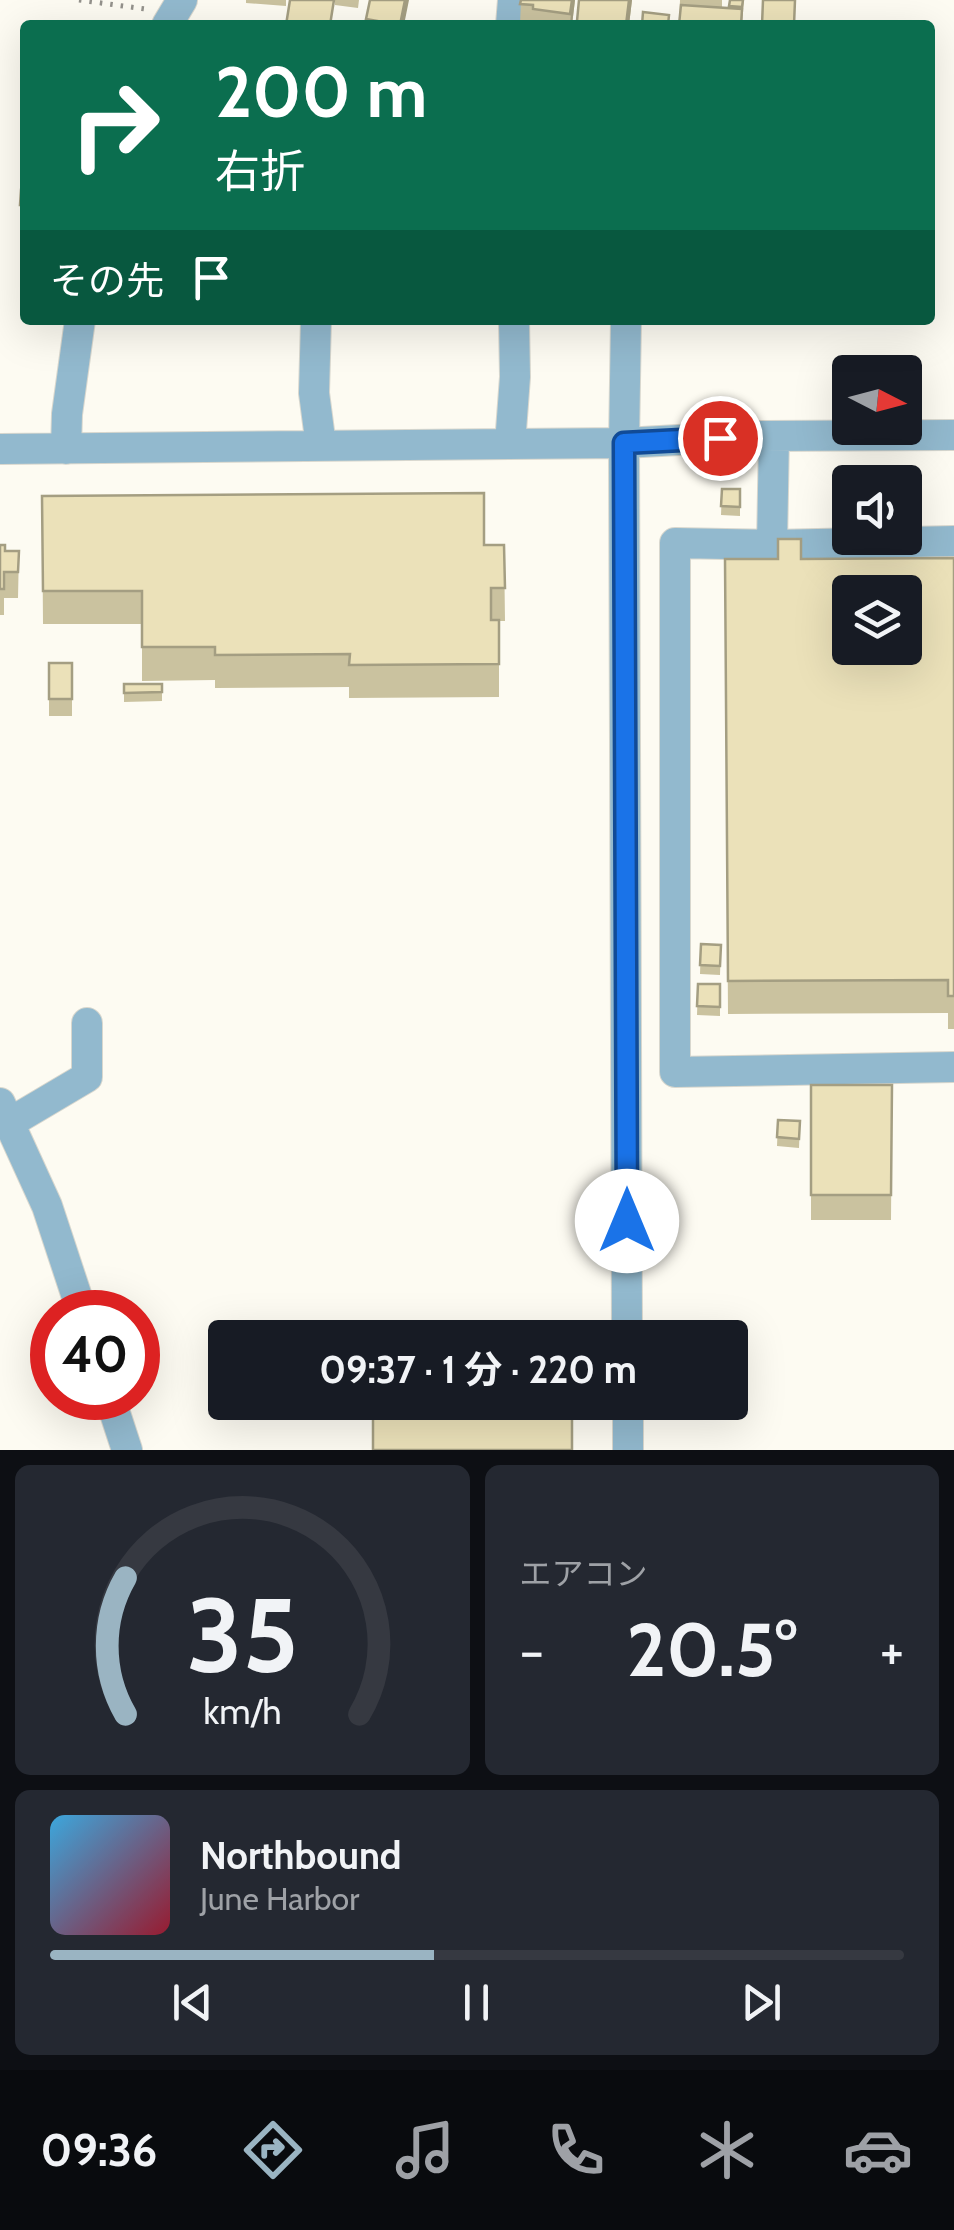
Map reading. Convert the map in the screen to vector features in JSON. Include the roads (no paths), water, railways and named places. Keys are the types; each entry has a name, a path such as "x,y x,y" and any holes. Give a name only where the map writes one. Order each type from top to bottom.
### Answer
{"street":[{"path":"66,449 79,325"},
{"path":"316,325 314,393 321,446"},
{"path":"510,444 514,325"},
{"path":"626,325 628,1320"},
{"path":"0,449 624,443 774,436 954,435"},
{"path":"772,544 774,436"},
{"path":"954,541 675,543 675,1072 954,1067"},
{"path":"75,1290 47,1206 5,1113 86,1077 88,1023"},
{"path":"117,1420 127,1450"},
{"path":"628,1420 628,1450"}]}
